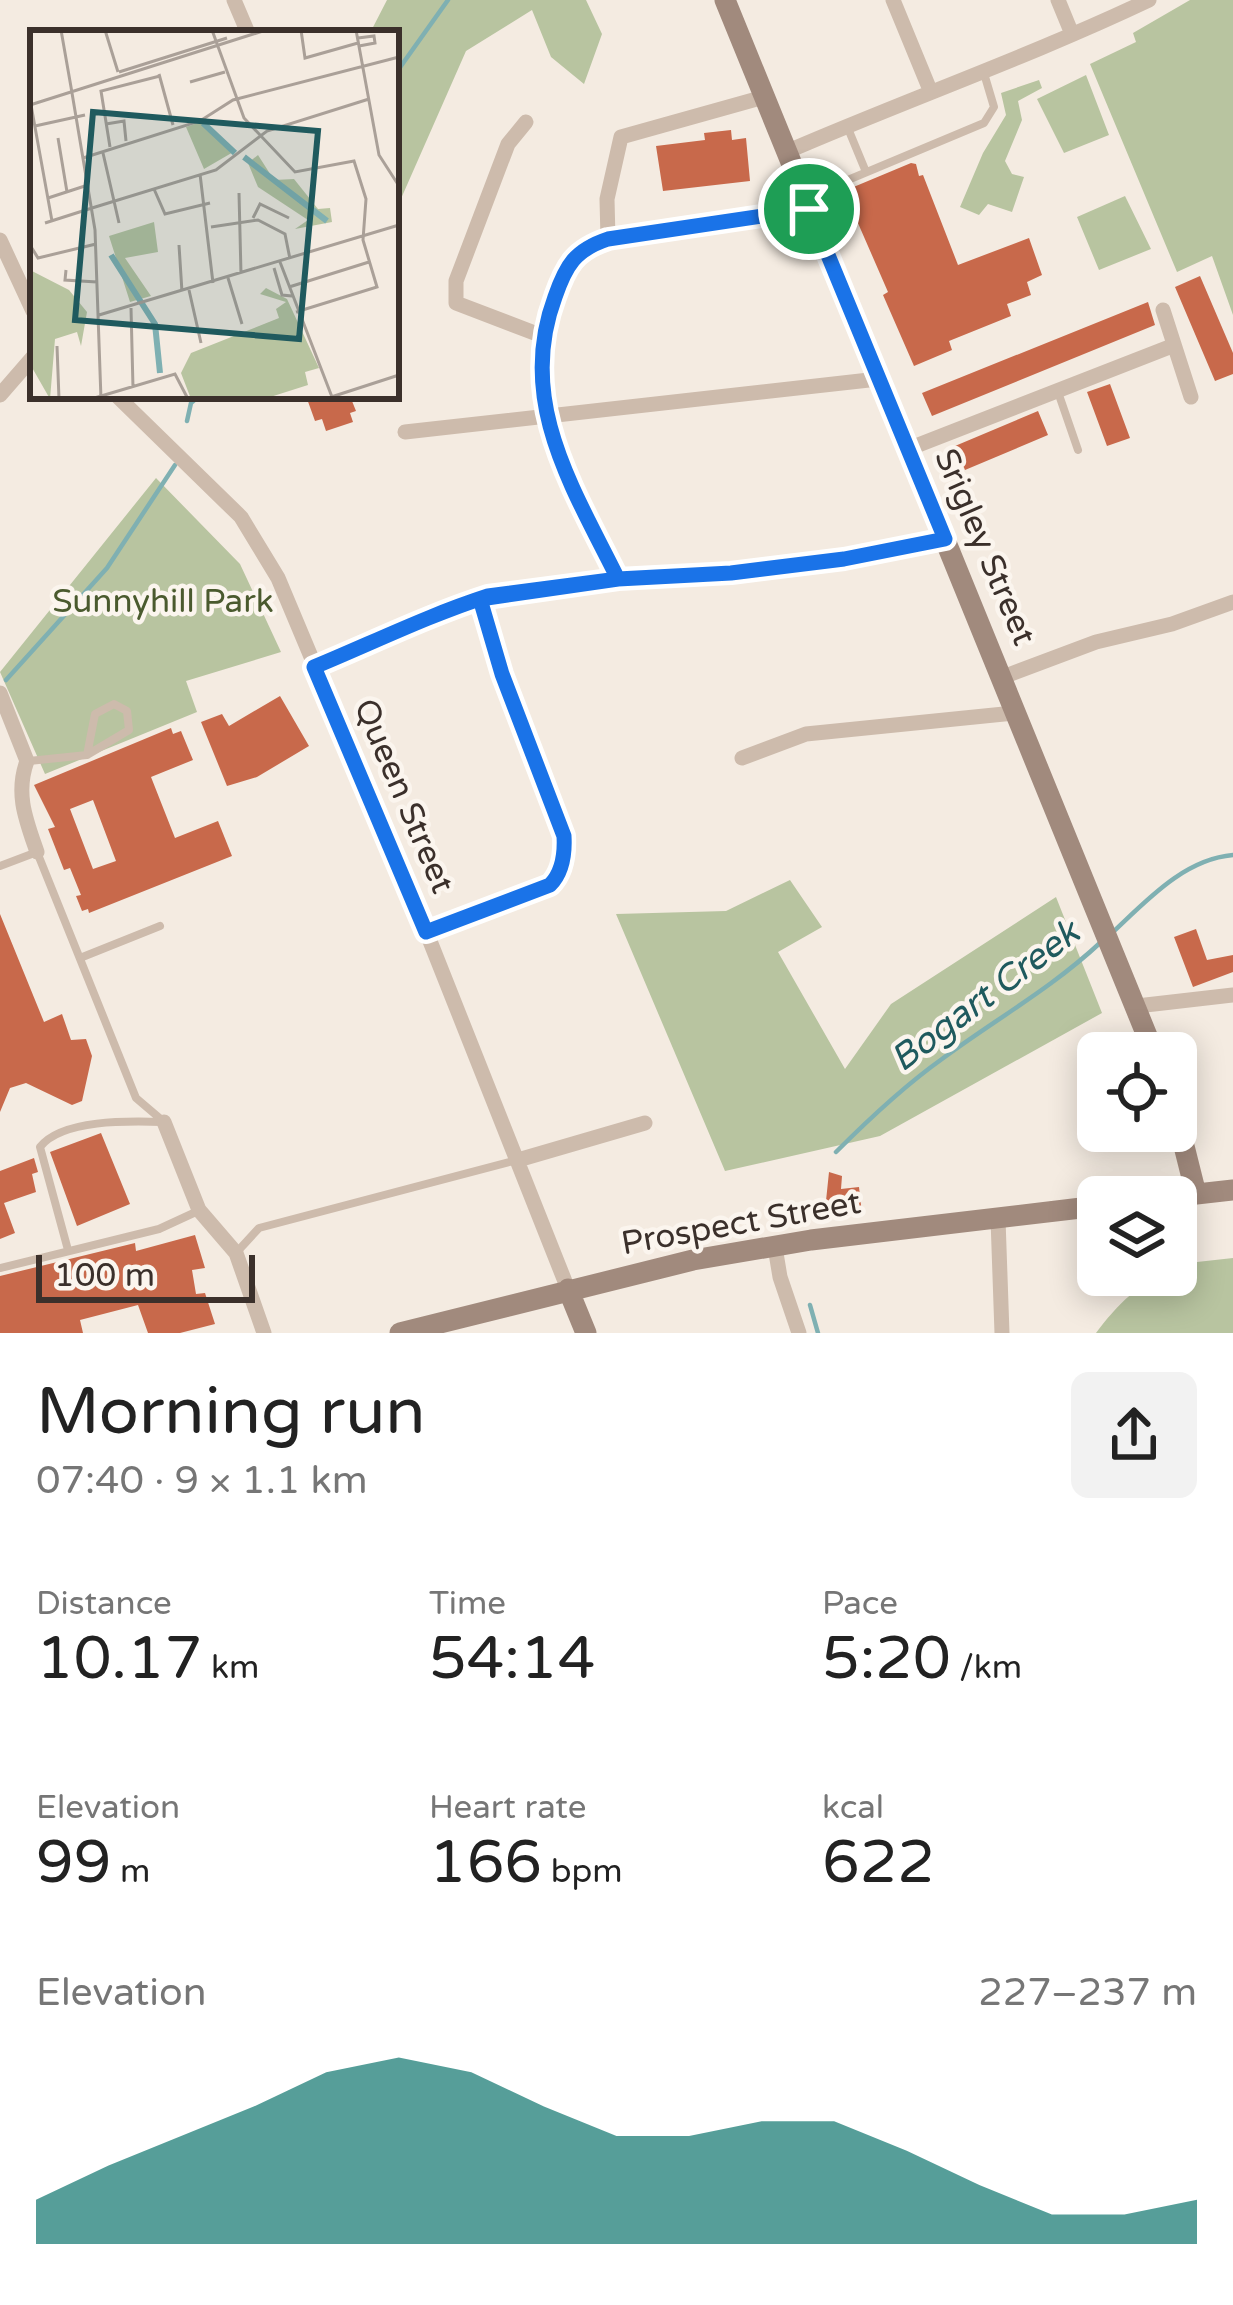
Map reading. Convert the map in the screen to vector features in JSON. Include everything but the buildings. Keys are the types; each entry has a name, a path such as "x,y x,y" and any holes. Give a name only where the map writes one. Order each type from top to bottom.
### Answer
{"street":[{"path":"234,0 247,30"},
{"name":"Srigley Street","path":"725,0 1146,1032"},
{"path":"893,0 930,90"},
{"path":"1058,0 1072,34"},
{"path":"786,152 1149,0"},
{"path":"608,239 608,199 621,137 764,97"},
{"path":"526,122 508,144 456,281 456,303 545,337"},
{"path":"618,579 565,473 539,379 564,270 585,247 608,239 809,209"},
{"path":"0,240 30,305"},
{"path":"1163,310 1191,398"},
{"path":"908,449 1172,346"},
{"path":"0,395 30,360"},
{"path":"405,432 878,380"},
{"name":"Queen Street","path":"120,399 241,517 278,578 586,1333"},
{"path":"314,667 480,599 618,579 731,573 844,559 945,539"},
{"path":"426,932 550,885 560,875 565,853 564,836 496,655 480,599"},
{"path":"1003,677 1096,642 1233,602"},
{"path":"0,692 27,761 20,779 20,802 37,852"},
{"path":"742,758 806,734 1014,713"},
{"path":"1137,1006 1233,995"},
{"path":"164,1122 199,1210 236,1253 264,1333"},
{"path":"518,1160 645,1123"},
{"path":"1197,1194 1233,1190"},
{"name":"Prospect Street","path":"400,1333 437,1328 568,1289 694,1260 1077,1209"},
{"path":"998,1219 1002,1333"},
{"path":"775,1247 799,1333"}],"lane":[{"path":"824,190 984,124 994,107 983,69"},
{"path":"847,126 866,172"},
{"path":"1058,392 1078,450"},
{"path":"27,761 87,755 129,730 127,710 115,704 95,714 87,755"},
{"path":"0,866 37,852 136,1098 164,1122"},
{"path":"80,958 160,926"},
{"path":"68,1250 40,1147 47,1137 92,1124 164,1122"},
{"path":"236,1253 259,1228 518,1160"},
{"path":"0,1268 159,1228 199,1210"}],"green space":[{"path":"387,0 586,0 602,34 584,84 551,57 532,10 466,51 399,203 399,30 372,30"},
{"path":"1190,0 1233,0 1233,315 1212,256 1177,272 1090,64 1136,42 1133,33"},
{"path":"1086,75 1109,135 1064,153 1037,99"},
{"path":"1039,80 1042,88 1018,101 1022,120 1005,161 1012,174 1024,177 1012,212 988,204 979,215 960,207 1006,115 1001,93"},
{"path":"1125,196 1151,249 1099,270 1077,217"},
{"name":"Sunnyhill Park","path":"156,478 240,564 281,652 186,681 197,712 45,774 0,672"},
{"path":"790,880 822,927 778,952 845,1069 891,1004 1056,897 1102,1013 880,1136 725,1171 616,914 726,911"},
{"path":"1233,1258 1233,1333 1096,1333 1130,1296 1197,1296 1197,1262"}],"waterway":[{"path":"399,69 448,0"},
{"path":"187,421 196,399"},
{"path":"6,680 107,568 175,465"},
{"name":"Bogart Creek","path":"1114,931 1183,872 1233,855"},
{"name":"Bogart Creek","path":"836,1152 914,1080 1101,942"},
{"name":"Bogart Creek","path":"810,1305 818,1333"}],"route":[{"path":"809,209 608,239 585,247 564,270 551,306 539,379 565,473 618,579 488,596 442,613 314,667 426,932 550,885 560,875 565,853 564,836 502,674 480,599 618,579 731,573 844,559 945,539 809,209"}]}
